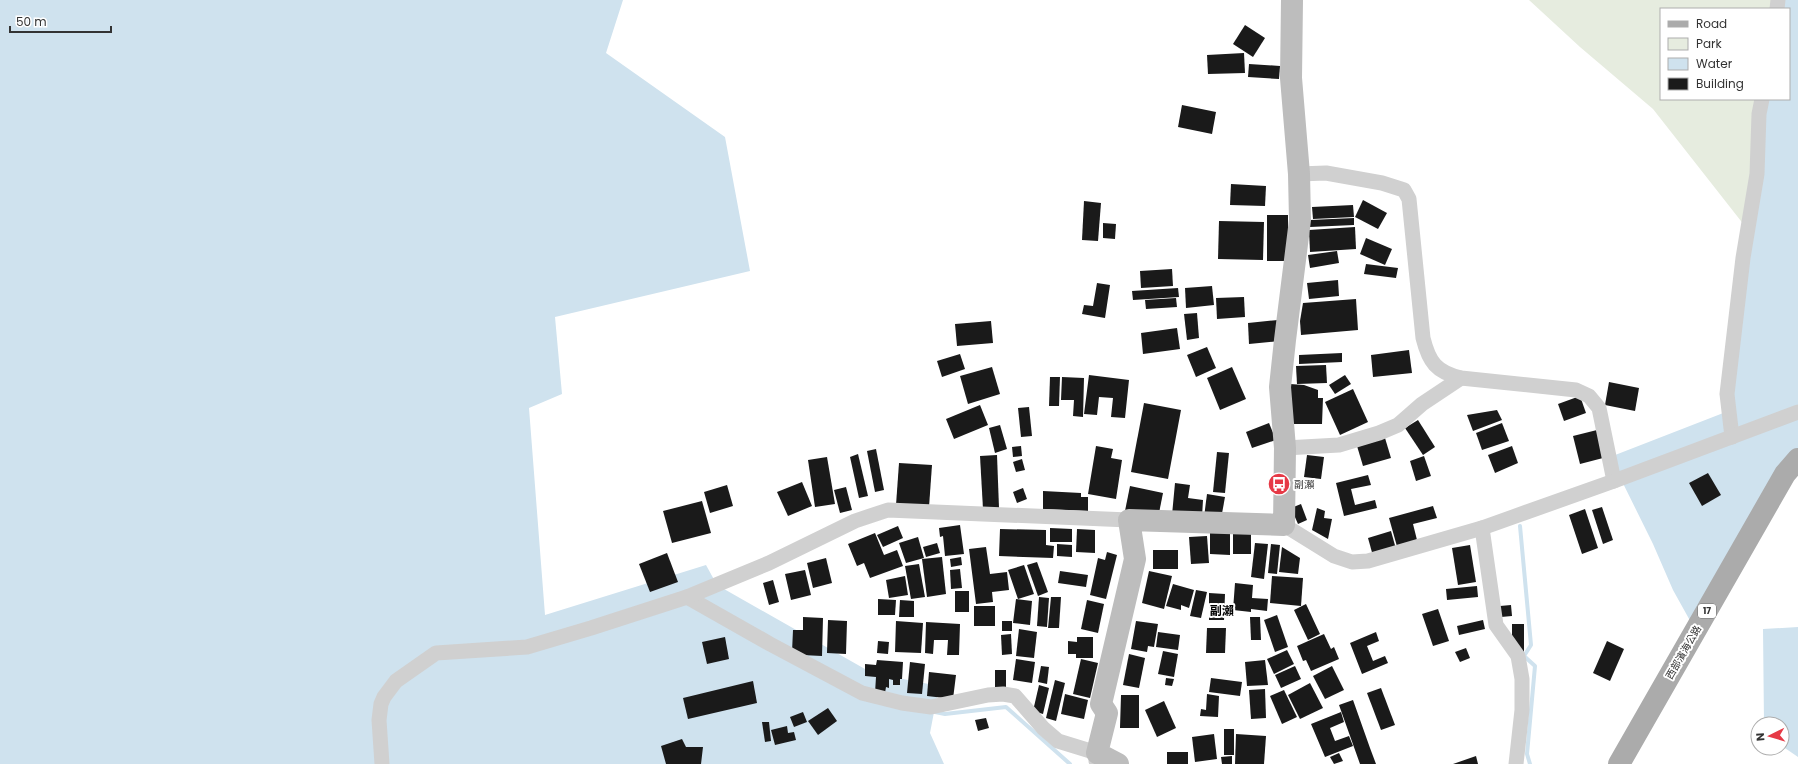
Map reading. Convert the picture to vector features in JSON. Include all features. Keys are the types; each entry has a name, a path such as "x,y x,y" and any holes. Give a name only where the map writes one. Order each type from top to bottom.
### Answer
{"main road":[{"name":"西部濱海公路","path":"1619,764 1785,474 1798,459"}],"street":[{"path":"1284,525 1285,448 1280,387 1300,220 1299,174 1291,78 1292,0"},
{"path":"1732,437 1727,394 1743,258 1757,174 1759,114 1762,100"},
{"path":"1299,174 1326,173 1382,183 1404,190 1409,198 1423,338 1428,357 1437,367 1451,376 1576,390 1589,396 1599,408 1614,481"},
{"path":"1285,448 1339,445 1379,433 1398,425 1422,404 1461,378"},
{"path":"382,764 379,720 381,704 389,688 396,681 436,653 527,647 687,597 769,563 855,521 888,510 1284,525 1334,556 1352,562 1368,561 1482,528 1614,481 1798,412"},
{"path":"1096,758 1107,713 1101,704 1135,559 1129,520"},
{"path":"1482,528 1496,625 1518,656 1522,679 1522,710 1516,764"},
{"path":"687,597 770,644 862,693 902,703 932,707 988,695 1003,694 1015,696 1043,728 1058,742 1096,758 1118,764"}],"green space":[{"path":"1529,0 1784,0 1782,8 1660,8 1660,100 1768,100 1748,230 1653,109 1580,47"}],"water":[{"path":"0,0 623,0 606,53 725,137 750,271 555,317 562,394 529,408 545,615 706,565 717,585 872,673 939,686 930,733 944,764 0,764"},
{"path":"1784,0 1798,0 1798,462 1698,635 1673,590 1653,544 1610,457 1731,410 1729,358 1768,100 1790,100 1790,8 1782,8"},
{"path":"1798,627 1798,757 1790,752 1790,716 1764,716 1763,629"}],"building":[{"path":"1245,25 1265,38 1253,57 1233,44"},
{"path":"1244,53 1245,73 1208,74 1207,55"},
{"path":"1249,64 1280,66 1279,79 1248,77"},
{"path":"1182,105 1216,112 1212,134 1178,127"},
{"path":"1231,184 1266,186 1265,206 1230,205"},
{"path":"1363,200 1387,213 1378,229 1355,217"},
{"path":"1084,201 1101,203 1098,241 1082,240"},
{"path":"1353,205 1354,217 1313,219 1312,207"},
{"path":"1267,215 1288,215 1288,261 1267,261"},
{"path":"1354,218 1354,225 1310,227 1310,220"},
{"path":"1219,221 1264,222 1263,260 1218,259"},
{"path":"1103,223 1116,224 1115,239 1103,238"},
{"path":"1355,227 1356,249 1310,252 1309,230"},
{"path":"1366,238 1392,249 1385,265 1360,254"},
{"path":"1337,251 1339,263 1310,268 1308,255"},
{"path":"1366,264 1398,268 1396,278 1364,274"},
{"path":"1172,269 1173,286 1141,288 1140,271"},
{"path":"1338,280 1339,296 1309,299 1307,283"},
{"path":"1097,283 1110,285 1105,318 1082,314 1084,305 1093,306"},
{"path":"1212,286 1214,305 1186,308 1185,288"},
{"path":"1178,288 1179,297 1133,300 1132,291"},
{"path":"1244,297 1245,317 1217,319 1216,298"},
{"path":"1176,298 1177,307 1146,309 1145,300"},
{"path":"1356,299 1358,330 1301,335 1300,321 1303,303"},
{"path":"1197,313 1199,338 1187,340 1184,314"},
{"path":"1278,320 1280,341 1249,344 1248,323"},
{"path":"991,321 993,343 957,346 955,324"},
{"path":"1177,328 1180,349 1143,354 1141,333"},
{"path":"1207,347 1216,368 1196,377 1187,355"},
{"path":"1409,350 1412,373 1373,377 1371,355"},
{"path":"1342,353 1342,362 1299,364 1299,355"},
{"path":"960,354 965,369 942,377 937,361"},
{"path":"1326,365 1327,383 1297,384 1296,366"},
{"path":"992,367 1000,394 968,404 960,376"},
{"path":"1232,367 1246,399 1220,410 1207,378"},
{"path":"1089,375 1129,380 1125,418 1111,417 1113,398 1099,397 1097,415 1084,414"},
{"path":"1345,375 1351,384 1335,394 1329,385"},
{"path":"1050,377 1060,377 1059,406 1049,406"},
{"path":"1062,377 1084,378 1083,417 1073,416 1074,400 1061,400"},
{"path":"1609,382 1639,388 1635,411 1605,405"},
{"path":"1290,384 1304,385 1318,390 1318,398 1323,398 1322,424 1291,424"},
{"path":"1353,389 1368,422 1340,435 1325,402"},
{"path":"1580,396 1586,413 1564,421 1558,404"},
{"path":"1144,403 1181,410 1168,479 1131,472"},
{"path":"980,405 988,425 954,439 946,419"},
{"path":"1029,407 1032,436 1021,437 1018,408"},
{"path":"1497,410 1502,420 1473,431 1467,415"},
{"path":"1418,420 1435,447 1423,455 1405,428"},
{"path":"1269,423 1276,440 1252,448 1246,432"},
{"path":"1502,423 1509,441 1482,450 1476,433"},
{"path":"1000,425 1007,449 995,453 989,428"},
{"path":"1597,430 1603,458 1580,464 1573,436"},
{"path":"1385,438 1391,458 1363,466 1357,446"},
{"path":"1021,446 1022,456 1013,457 1012,447"},
{"path":"1096,446 1113,449 1111,458 1122,460 1116,499 1088,494"},
{"path":"1512,446 1518,463 1495,473 1488,455"},
{"path":"876,449 884,490 875,492 867,451"},
{"path":"1217,452 1229,453 1225,493 1213,492"},
{"path":"858,454 868,496 859,498 850,457"},
{"path":"997,455 999,508 983,509 980,456"},
{"path":"1307,455 1324,457 1321,479 1304,477"},
{"path":"1424,456 1431,476 1416,481 1410,461"},
{"path":"827,457 835,504 815,507 808,460"},
{"path":"1022,459 1025,470 1016,472 1013,462"},
{"path":"899,463 932,465 929,507 896,505"},
{"path":"1708,473 1721,495 1702,506 1689,483"},
{"path":"1368,475 1371,485 1351,489 1355,505 1375,500 1377,508 1344,516 1336,483"},
{"path":"802,482 812,506 788,516 777,492"},
{"path":"1175,483 1190,485 1188,498 1203,500 1202,517 1172,515"},
{"path":"727,485 733,506 710,513 704,492"},
{"path":"1130,486 1163,493 1158,518 1125,511"},
{"path":"846,487 852,510 840,513 834,490"},
{"path":"1023,488 1027,499 1017,503 1013,492"},
{"path":"1043,491 1081,493 1081,497 1088,497 1088,511 1043,509"},
{"path":"1207,494 1225,497 1221,519 1204,517"},
{"path":"702,501 711,533 672,543 663,511"},
{"path":"1301,504 1307,520 1298,524 1291,508"},
{"path":"1433,506 1437,518 1413,524 1418,544 1398,550 1389,518"},
{"path":"1602,507 1613,540 1603,544 1592,510"},
{"path":"1317,508 1325,511 1324,518 1332,519 1328,539 1312,530"},
{"path":"1585,509 1598,548 1582,554 1569,515"},
{"path":"960,525 964,554 945,556 943,536 940,537 939,528"},
{"path":"898,526 903,538 883,547 877,535"},
{"path":"1050,528 1072,529 1072,542 1050,542"},
{"path":"1000,529 1046,530 1046,545 1054,546 1053,558 999,556"},
{"path":"1077,529 1095,530 1095,553 1076,552"},
{"path":"1391,531 1396,549 1373,556 1368,538"},
{"path":"1210,532 1230,533 1230,555 1210,554"},
{"path":"875,533 884,555 897,550 903,566 870,578 864,563 857,566 848,544"},
{"path":"1233,534 1251,534 1251,554 1233,554"},
{"path":"1207,536 1209,563 1191,564 1189,537"},
{"path":"918,537 924,558 906,563 899,543"},
{"path":"937,543 940,553 926,557 923,547"},
{"path":"1255,543 1268,544 1264,579 1251,577"},
{"path":"1057,544 1072,545 1072,557 1057,556"},
{"path":"1271,544 1280,545 1277,574 1268,573"},
{"path":"1470,545 1476,582 1458,585 1452,548"},
{"path":"986,547 990,574 1007,572 1009,590 992,592 993,602 976,604 969,549"},
{"path":"1282,547 1300,558 1298,574 1279,572"},
{"path":"1153,550 1178,550 1178,569 1153,569"},
{"path":"1107,552 1117,555 1106,599 1090,595 1098,558 1105,560"},
{"path":"667,553 678,582 650,592 639,564"},
{"path":"942,557 946,594 927,597 922,559"},
{"path":"961,557 962,565 951,567 950,559"},
{"path":"826,558 832,583 813,588 807,563"},
{"path":"1037,562 1048,592 1038,596 1027,565"},
{"path":"919,564 925,597 911,599 905,566"},
{"path":"1024,565 1034,594 1018,599 1008,570"},
{"path":"960,569 962,588 951,589 950,570"},
{"path":"805,570 811,595 791,600 785,574"},
{"path":"1060,571 1088,575 1086,587 1058,583"},
{"path":"1149,571 1172,576 1164,609 1142,603"},
{"path":"905,576 908,595 889,598 886,580"},
{"path":"1272,576 1303,578 1301,606 1270,603"},
{"path":"773,580 779,602 769,605 763,583"},
{"path":"1235,583 1253,585 1252,598 1268,599 1267,611 1251,609 1251,612 1233,610"},
{"path":"1173,584 1194,590 1189,608 1181,605 1181,610 1166,606"},
{"path":"1477,586 1478,597 1447,600 1446,589"},
{"path":"1196,590 1207,592 1201,618 1190,616"},
{"path":"955,591 969,591 969,612 955,612"},
{"path":"1209,593 1225,594 1224,620 1209,620"},
{"path":"1039,597 1049,598 1047,627 1037,626"},
{"path":"1051,597 1061,597 1059,628 1048,628"},
{"path":"878,599 896,600 895,615 878,615"},
{"path":"1016,599 1032,601 1030,625 1013,623"},
{"path":"900,600 914,601 914,617 899,617"},
{"path":"1087,600 1104,604 1098,633 1081,629"},
{"path":"1306,604 1320,634 1308,640 1294,610"},
{"path":"1511,605 1512,616 1501,617 1500,606"},
{"path":"974,606 995,606 995,626 974,626"},
{"path":"1438,609 1449,641 1433,646 1422,614"},
{"path":"1277,615 1288,647 1275,652 1264,620"},
{"path":"803,617 823,618 822,656 802,655 792,652 793,630 803,630"},
{"path":"1250,617 1260,617 1261,640 1251,640"},
{"path":"828,620 847,621 846,654 827,653"},
{"path":"1483,620 1485,629 1459,635 1457,626"},
{"path":"896,621 923,623 921,653 895,652"},
{"path":"1002,621 1012,621 1012,631 1002,631"},
{"path":"1136,621 1158,624 1154,647 1148,646 1147,652 1131,649"},
{"path":"926,622 960,624 959,655 947,655 948,640 934,640 933,654 925,653"},
{"path":"1512,624 1524,624 1524,652 1512,651"},
{"path":"1207,628 1226,628 1225,653 1206,653"},
{"path":"1019,629 1037,632 1034,658 1016,656"},
{"path":"1158,632 1180,635 1178,650 1156,647"},
{"path":"1376,632 1379,641 1367,646 1373,661 1385,656 1388,663 1362,674 1350,643"},
{"path":"1011,634 1012,654 1002,655 1001,635"},
{"path":"1324,634 1331,649 1334,647 1339,659 1311,671 1306,660 1303,661 1297,646"},
{"path":"725,637 729,659 707,664 702,642"},
{"path":"1077,637 1093,637 1093,658 1076,658 1076,654 1068,654 1068,641 1077,642"},
{"path":"878,641 889,642 888,654 877,653"},
{"path":"1607,641 1624,649 1610,681 1593,673"},
{"path":"1466,648 1470,658 1460,662 1455,652"},
{"path":"1287,650 1294,664 1274,674 1267,659"},
{"path":"1163,651 1178,654 1174,677 1158,674"},
{"path":"1129,654 1145,658 1139,688 1123,685"},
{"path":"1016,659 1035,662 1032,683 1013,680"},
{"path":"1081,659 1098,663 1090,698 1073,694"},
{"path":"877,660 903,662 902,679 900,679 900,685 893,685 893,680 889,679 889,688 886,687 885,693 875,693 876,677 865,676 865,664 876,665"},
{"path":"1265,660 1268,685 1247,686 1245,662"},
{"path":"910,662 925,664 922,694 907,693"},
{"path":"1041,666 1049,667 1047,684 1038,682"},
{"path":"1295,666 1301,679 1281,688 1275,675"},
{"path":"1332,666 1344,690 1325,699 1313,676"},
{"path":"995,670 1006,670 1006,689 995,689"},
{"path":"929,672 956,675 953,699 927,696"},
{"path":"1166,678 1174,679 1172,686 1165,685"},
{"path":"1211,678 1242,682 1240,696 1209,692"},
{"path":"1055,680 1065,683 1056,721 1046,718"},
{"path":"753,681 757,703 688,719 683,698"},
{"path":"1310,683 1323,708 1300,719 1288,695"},
{"path":"1039,685 1049,688 1043,714 1033,711"},
{"path":"1381,688 1395,725 1381,730 1367,693"},
{"path":"1265,689 1266,718 1251,719 1249,690"},
{"path":"1284,690 1297,717 1282,724 1270,696"},
{"path":"1065,694 1088,700 1084,719 1061,714"},
{"path":"1207,694 1219,696 1218,717 1200,716 1201,709 1206,710"},
{"path":"1121,695 1139,695 1139,728 1120,728"},
{"path":"1353,700 1376,764 1360,764 1339,705"},
{"path":"1164,701 1176,728 1157,737 1145,710"},
{"path":"828,708 837,721 818,735 808,721"},
{"path":"803,712 807,722 794,727 790,717"},
{"path":"1341,712 1344,722 1330,728 1335,741 1349,736 1353,746 1325,757 1311,724"},
{"path":"986,718 989,728 978,731 975,720"},
{"path":"762,722 769,722 771,741 765,742"},
{"path":"787,726 788,733 794,732 796,740 775,745 771,730"},
{"path":"1224,729 1234,729 1234,755 1224,755"},
{"path":"1214,734 1217,759 1195,762 1192,737"},
{"path":"1236,734 1266,736 1264,764 1235,764"},
{"path":"682,739 686,747 703,747 701,764 666,764 661,746"},
{"path":"1167,752 1188,752 1188,764 1167,764"},
{"path":"1339,753 1343,761 1334,764 1330,757"},
{"path":"1232,756 1232,764 1222,764 1221,757"},
{"path":"1476,756 1478,764 1453,764"}],"waterway":[{"path":"1520,526 1531,645 1524,656 1535,666 1527,754 1530,764"},
{"path":"935,712 945,714 1006,707 1070,764"}],"place":[{"name":"副瀨","path":"1279,484"}],"district":[{"name":"副瀨","path":"1222,611"}]}
